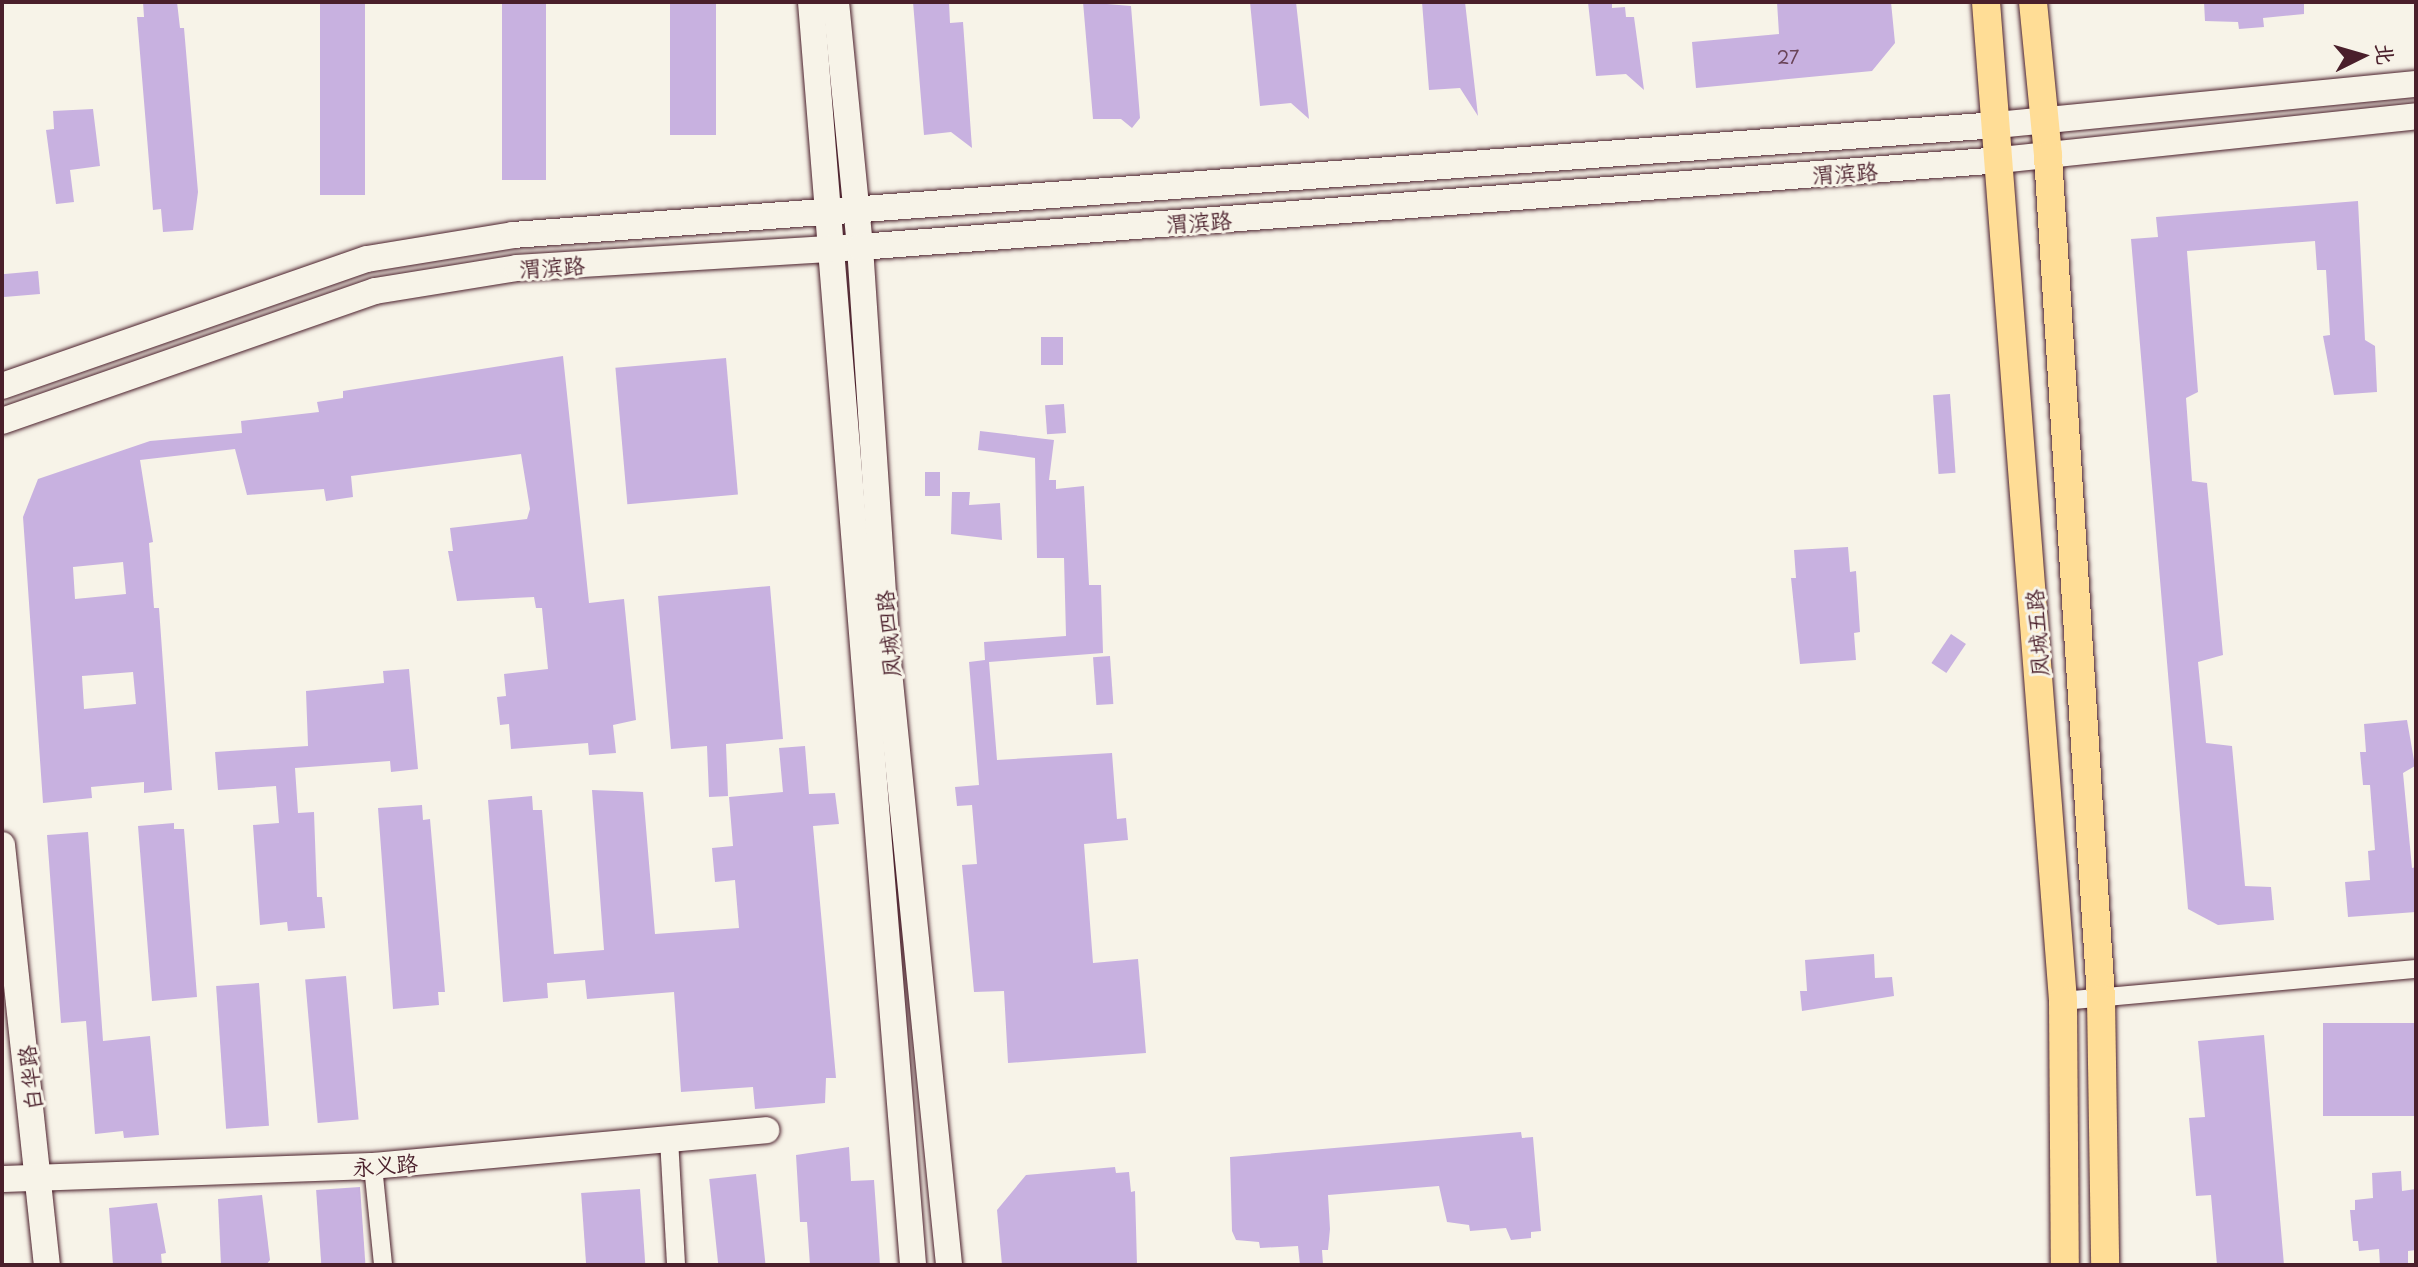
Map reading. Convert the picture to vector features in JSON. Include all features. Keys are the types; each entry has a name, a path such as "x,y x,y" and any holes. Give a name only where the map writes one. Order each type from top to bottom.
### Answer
{"main road":[{"name":"凤城五路","path":"1986,2 2063,1001 2065,1265"},
{"name":"凤城五路","path":"2033,2 2048,156 2101,999 2105,1265"}],"street":[{"name":"凤城四路","path":"811,2 844,214"},
{"name":"凤城四路","path":"836,2 844,214 949,1265"},
{"name":"渭滨路","path":"2,386 367,259 513,235 844,214 1997,125 2416,84"},
{"name":"渭滨路","path":"2,421 375,291 517,268 847,247 2000,160 2416,116"},
{"name":"凤城四路","path":"847,247 913,1265"},
{"name":"白华路","path":"2,845 40,1175 47,1265"},
{"path":"2063,1001 2416,969"},
{"name":"永义路","path":"2,1179 40,1175 373,1166 766,1130"},
{"path":"669,1139 676,1265"},
{"path":"373,1166 383,1265"}],"building":[{"path":"143,2 177,2 180,28 184,28 198,192 193,230 163,232 161,209 153,210 137,17 144,17"},
{"path":"320,2 365,2 365,195 320,195"},
{"path":"502,2 546,2 546,180 502,180"},
{"path":"670,2 716,2 716,135 670,135"},
{"path":"913,2 949,2 950,23 963,22 972,148 951,132 924,135"},
{"path":"1083,2 1131,6 1140,118 1132,128 1121,119 1093,119"},
{"path":"1250,2 1296,2 1309,119 1291,103 1260,106"},
{"path":"1422,2 1465,2 1478,116 1460,88 1429,90"},
{"path":"1588,2 1612,2 1612,8 1625,7 1626,17 1634,17 1644,90 1626,74 1596,76"},
{"path":"1777,2 1891,2 1895,43 1872,71 1696,88 1692,42 1779,34"},
{"path":"2204,2 2304,2 2304,14 2263,18 2264,27 2239,29 2238,22 2205,21"},
{"path":"93,109 100,166 70,170 74,202 56,204 46,130 54,129 53,111"},
{"path":"2358,201 2365,340 2375,346 2377,392 2334,395 2323,336 2330,335 2326,270 2317,270 2315,241 2187,251 2198,392 2186,398 2192,481 2207,483 2223,655 2198,662 2206,743 2232,746 2245,886 2271,887 2274,920 2218,925 2188,909 2131,239 2158,237 2156,217"},
{"path":"38,271 40,294 4,297 2,274"},
{"path":"1041,337 1063,337 1063,365 1041,365"},
{"path":"563,356 589,603 624,599 636,720 613,725 616,753 589,755 588,743 511,749 509,724 500,725 497,697 506,696 504,674 548,669 542,608 536,608 534,597 457,601 448,551 453,551 450,528 527,519 530,509 521,454 351,476 353,497 326,501 324,489 247,495 235,449 140,460 153,542 149,543 154,608 159,608 172,790 144,793 144,782 91,787 92,798 43,803 23,517 38,479 150,441 242,433 241,421 319,412 317,402 343,398 343,391","holes":["123,562 126,594 75,599 73,567","133,672 136,704 84,709 82,676"]},
{"path":"726,358 738,494 627,504 615,368"},
{"path":"1950,394 1956,473 1939,474 1933,395"},
{"path":"1064,404 1066,433 1047,434 1045,405"},
{"path":"980,431 1054,440 1049,480 1056,480 1056,489 1084,486 1089,585 1101,585 1103,653 989,662 997,760 1112,753 1117,819 1126,818 1128,840 1084,844 1093,963 1138,959 1146,1053 1008,1063 1004,991 974,992 962,865 977,864 972,805 957,806 955,787 979,785 969,662 985,660 984,642 1066,636 1064,558 1037,558 1035,458 978,450"},
{"path":"925,472 940,472 940,496 925,496"},
{"path":"952,492 970,492 969,505 1000,503 1002,540 951,534"},
{"path":"1848,547 1850,572 1856,571 1860,632 1854,633 1856,660 1800,664 1791,578 1796,578 1794,550"},
{"path":"770,586 783,739 726,744 728,796 709,797 707,746 671,749 658,596"},
{"path":"1951,634 1966,644 1946,673 1931,663"},
{"path":"1110,656 1113,704 1096,705 1093,657"},
{"path":"409,669 418,769 391,772 390,761 295,768 298,813 314,812 317,897 322,897 325,928 288,931 287,922 260,925 253,825 279,823 276,786 218,790 215,752 308,746 306,691 384,683 383,671"},
{"path":"2407,720 2415,766 2403,773 2412,868 2416,867 2416,912 2348,917 2345,882 2370,880 2368,851 2375,850 2370,785 2363,785 2360,752 2366,752 2364,724"},
{"path":"805,746 809,794 835,793 839,824 813,826 836,1078 826,1078 825,1103 755,1109 753,1087 681,1092 674,992 587,999 585,980 547,983 548,998 503,1002 488,800 532,796 533,810 542,810 554,954 604,950 592,790 643,792 655,934 739,928 735,880 715,882 712,848 733,846 729,797 783,792 779,748"},
{"path":"422,805 423,820 430,819 445,992 438,992 439,1005 393,1009 378,808"},
{"path":"174,823 174,829 184,829 197,997 152,1001 138,826"},
{"path":"88,832 103,1041 150,1036 159,1135 124,1138 123,1131 95,1134 86,1021 61,1023 47,835"},
{"path":"1874,954 1875,978 1892,977 1894,996 1802,1011 1800,991 1807,991 1805,960"},
{"path":"346,976 359,1119 318,1123 305,980"},
{"path":"259,983 269,1126 226,1129 216,986"},
{"path":"2323,1023 2416,1023 2416,1116 2323,1116"},
{"path":"2264,1035 2284,1265 2217,1265 2211,1195 2196,1196 2189,1118 2205,1117 2198,1041"},
{"path":"1521,1132 1522,1138 1533,1137 1541,1231 1531,1232 1531,1238 1511,1240 1506,1228 1470,1231 1469,1225 1447,1222 1439,1186 1328,1195 1330,1229 1328,1250 1322,1250 1323,1264 1300,1265 1298,1246 1260,1248 1259,1242 1236,1240 1232,1231 1230,1157"},
{"path":"849,1147 851,1181 874,1180 880,1265 810,1265 807,1222 800,1222 796,1155"},
{"path":"1115,1167 1116,1173 1129,1172 1131,1192 1135,1191 1137,1265 1002,1265 997,1210 1026,1175"},
{"path":"2401,1171 2402,1191 2416,1189 2416,1250 2408,1251 2408,1265 2380,1265 2379,1249 2359,1251 2358,1241 2353,1241 2350,1210 2355,1210 2355,1200 2373,1198 2372,1173"},
{"path":"756,1174 766,1265 718,1265 709,1179"},
{"path":"360,1187 365,1265 321,1265 316,1190"},
{"path":"640,1189 645,1265 586,1265 581,1193"},
{"path":"262,1195 270,1260 266,1265 221,1265 218,1199"},
{"path":"157,1203 166,1253 161,1254 162,1265 113,1265 109,1208"}]}
